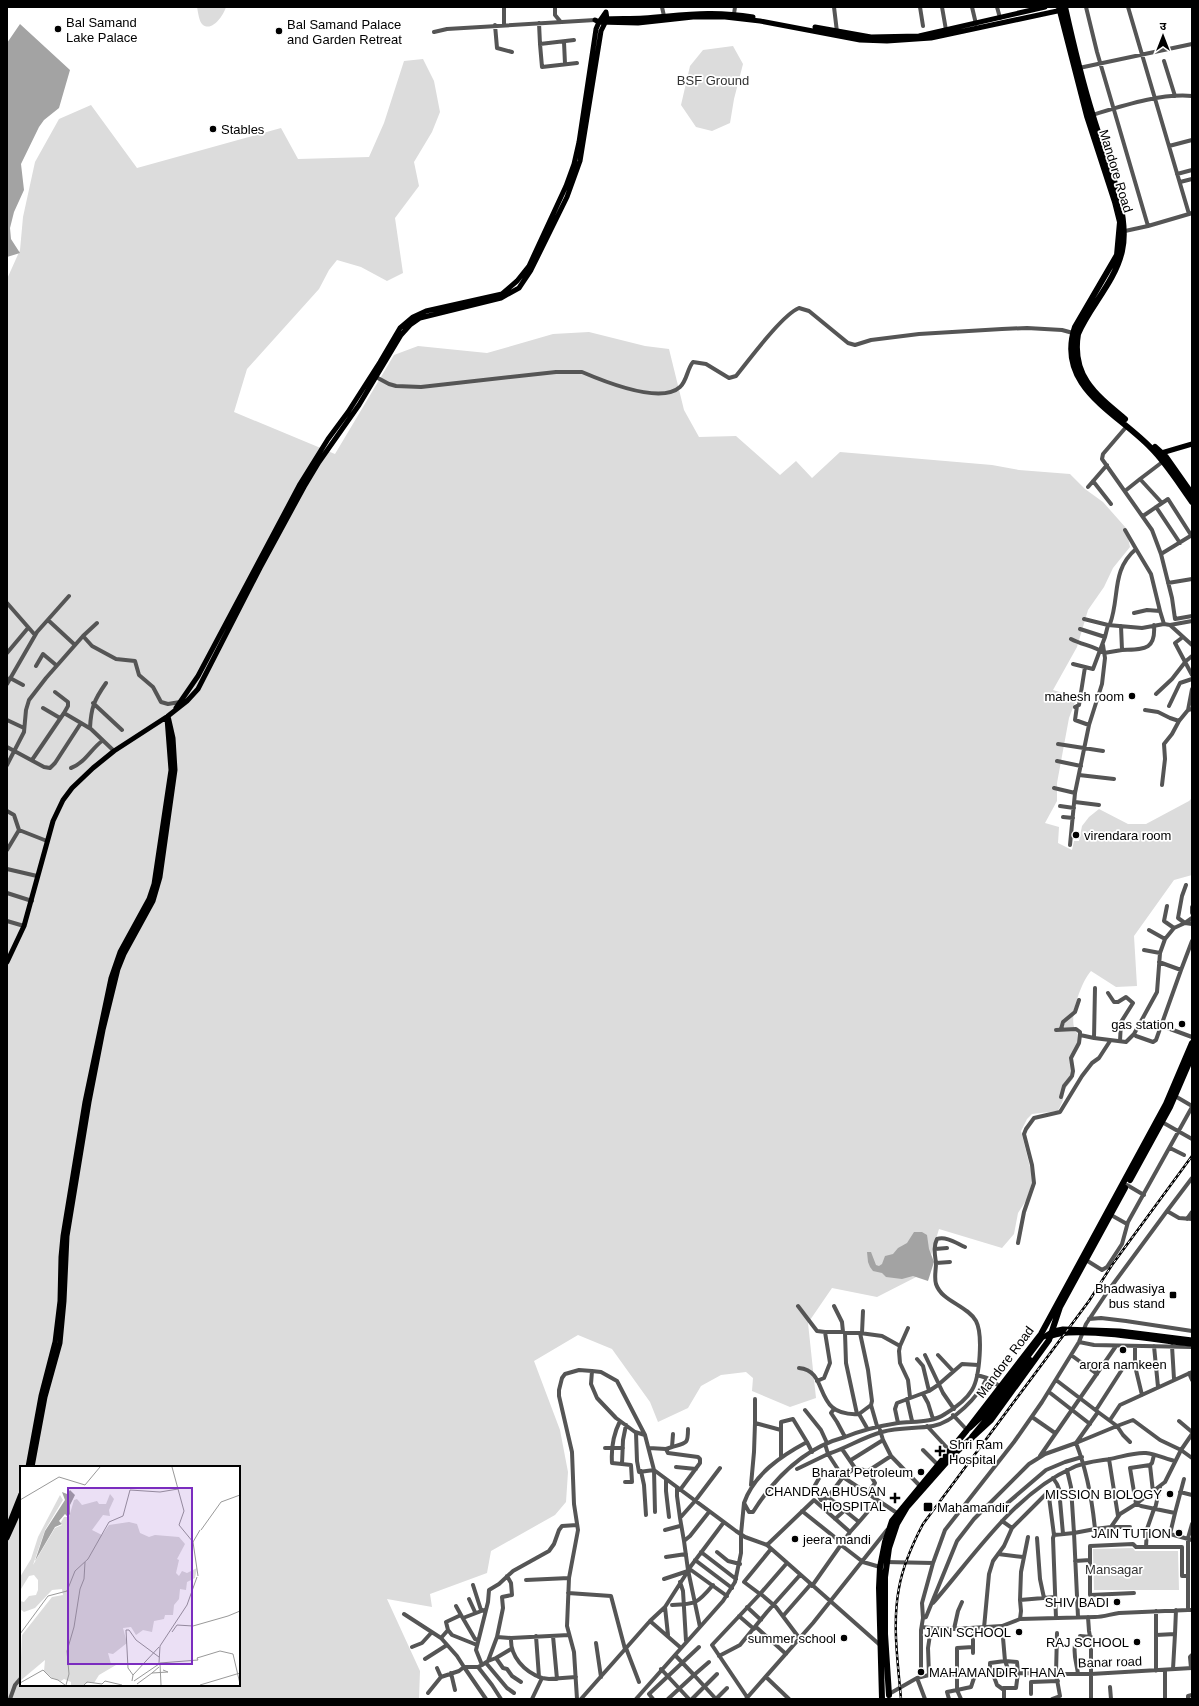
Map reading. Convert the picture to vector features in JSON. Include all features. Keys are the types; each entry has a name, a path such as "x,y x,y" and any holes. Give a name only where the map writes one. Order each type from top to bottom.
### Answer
{"highway":[{"name":"Mandore Road","path":"1063,8 1077,69 1120,222 1120,238 1117,255 1113,265 1075,327 1072,343 1073,363 1079,379 1092,396 1159,453"},
{"name":"Mandore Road","path":"1090,115 1119,198 1124,218 1125,231 1122,252 1118,265 1078,334 1076,342 1078,362 1083,377 1095,393 1144,435 1192,494"},
{"name":"Mandore Road","path":"1165,460 1192,502"},
{"name":"Mandore Road","path":"1192,1043 1166,1104 1041,1334 1001,1386 972,1429 950,1451 897,1513 889,1528 883,1563 880,1645 882,1698 885,1695 890,1696 884,1634 885,1577 883,1563 892,1535 902,1515 952,1456 971,1436 977,1434 991,1420 1049,1340 1060,1307 1162,1122 1192,1056"}],"main road":[{"path":"601,20 692,13 734,14 837,32 871,37 890,37 919,36 946,30 976,26 1035,8 1045,7"},
{"path":"601,20 638,23 693,17 725,17 809,30 849,38 877,41 920,40 976,26 1063,8"},
{"path":"7,962 24,926 32,901 36,876 57,811 72,788 114,751 168,716 193,695 203,681 253,580 319,462 376,376 401,335 410,325 420,318 501,298 517,286 529,266 566,186 574,164 601,20 606,10"},
{"path":"176,708 198,676 300,484 328,439 348,412 400,328 413,317 426,311 502,294 517,286"},
{"path":"1159,453 1192,444"},
{"path":"28,1466 41,1396 55,1342 60,1301 63,1236 84,1102 99,1029 116,960 149,899 156,876 171,770 167,726 168,716"},
{"path":"32,1466 45,1397 60,1343 64,1301 67,1236 89,1102 102,1036 118,969 124,954 153,901 160,877 175,770 173,738 168,716"},
{"path":"971,1436 972,1429 1042,1338 1053,1331 1063,1329 1120,1331 1192,1340"},
{"path":"972,1429 992,1412 1046,1340 1054,1335 1096,1334 1192,1344"},
{"path":"7,1530 20,1497"},
{"path":"7,1538 20,1510"}],"street":[{"path":"504,7 504,24"},
{"path":"555,7 555,15 560,21"},
{"path":"662,7 664,16"},
{"path":"734,14 735,7"},
{"path":"834,7 837,32"},
{"path":"920,7 923,26"},
{"path":"942,7 946,30"},
{"path":"972,7 976,26"},
{"path":"997,7 1000,18"},
{"path":"1086,7 1113,109 1148,226"},
{"path":"1125,231 1148,226 1190,213 1177,174 1128,7"},
{"path":"434,32 447,29 504,24 601,20"},
{"path":"539,23 542,66 577,63"},
{"path":"495,25 497,48 512,52"},
{"path":"540,44 574,40"},
{"path":"564,42 565,64"},
{"path":"1077,69 1192,44"},
{"path":"1164,61 1175,96"},
{"path":"1090,115 1155,99 1175,96 1192,96"},
{"path":"1169,146 1192,140"},
{"path":"1177,174 1192,170"},
{"path":"1180,182 1192,179"},
{"path":"376,376 388,384 396,386 425,387 531,374 572,371 582,372 643,392 666,394 682,386 693,362 706,364 729,378 736,376 777,328 791,313 799,308 809,311 848,342 856,345 871,340 912,335 982,330 1027,328 1062,330 1073,333"},
{"path":"1127,426 1101,456 1152,530 1161,554 1174,618 1192,616"},
{"path":"1125,491 1165,460"},
{"path":"1088,487 1108,465"},
{"path":"1140,479 1162,503"},
{"path":"1093,481 1111,504"},
{"path":"1143,516 1168,500 1191,535 1161,554"},
{"path":"1156,507 1180,543"},
{"path":"1125,530 1151,574 1164,624"},
{"path":"1074,664 1093,669 1103,645 1109,624 1115,612 1116,590 1120,576 1127,558 1136,548"},
{"path":"1168,583 1192,579"},
{"path":"7,684 35,635 69,596"},
{"path":"7,603 35,635"},
{"path":"1134,613 1147,610 1160,611"},
{"path":"1084,619 1121,626 1142,628 1154,625 1170,625 1192,621"},
{"path":"48,620 75,645"},
{"path":"7,765 15,751 24,728 29,700 56,666 97,623"},
{"path":"1071,639 1082,645 1100,650 1104,653 1145,648 1151,644 1154,639 1154,625"},
{"path":"1170,625 1192,645"},
{"path":"1121,626 1122,650"},
{"path":"7,653 28,628"},
{"path":"1080,629 1105,637"},
{"path":"83,636 92,646 116,659 135,661 139,675 153,687 162,702 168,704 180,702"},
{"path":"1183,637 1175,643 1186,661 1192,675"},
{"path":"1070,844 1075,793 1089,725 1100,692 1104,653 1103,645"},
{"path":"36,666 43,654 56,666"},
{"path":"1156,694 1172,679 1186,661 1192,656"},
{"path":"1085,667 1079,704 1076,706 1075,720 1089,725"},
{"path":"10,678 23,684"},
{"path":"1168,706 1178,685 1192,679"},
{"path":"1162,785 1165,759 1164,744 1172,734 1179,721 1190,710 1192,688 1186,681"},
{"path":"90,728 93,703 106,683"},
{"path":"32,760 68,706 68,702 55,692"},
{"path":"93,703 122,730"},
{"path":"43,708 60,718"},
{"path":"1145,710 1158,712 1179,721"},
{"path":"64,713 90,728 114,751"},
{"path":"7,720 24,728"},
{"path":"7,747 44,767 50,768 81,723"},
{"path":"71,768 81,763 93,748 102,741"},
{"path":"1058,744 1085,750 1103,751"},
{"path":"1057,761 1081,766"},
{"path":"1079,775 1114,779"},
{"path":"1054,788 1075,793"},
{"path":"1075,802 1099,805"},
{"path":"1060,806 1074,808"},
{"path":"7,811 14,815 19,830 7,850"},
{"path":"1063,817 1073,818"},
{"path":"19,830 47,841"},
{"path":"7,869 36,876"},
{"path":"1186,885 1182,896 1178,918 1184,922 1192,924"},
{"path":"7,893 32,901"},
{"path":"1166,906 1164,922 1174,928"},
{"path":"1192,908 1192,913"},
{"path":"1080,1035 1110,1041 1126,1042 1134,1034 1157,992 1160,953 1166,939 1174,928 1192,918"},
{"path":"7,921 24,926"},
{"path":"1149,930 1166,939"},
{"path":"1134,1034 1153,1042 1156,1040 1192,940"},
{"path":"1144,950 1160,953"},
{"path":"1159,962 1181,970"},
{"path":"1094,1038 1095,988"},
{"path":"1108,993 1114,1002 1118,1002 1126,997 1133,1003 1121,1022 1120,1041"},
{"path":"1061,1029 1063,1022 1075,1012 1079,1000"},
{"path":"1162,1026 1192,1037"},
{"path":"1056,1030 1076,1029 1080,1032 1079,1043 1071,1058 1073,1071 1072,1076 1064,1086 1061,1097"},
{"path":"1018,1243 1024,1212 1034,1183 1032,1165 1024,1139 1026,1129 1034,1118 1060,1112 1082,1076 1099,1058 1110,1041"},
{"path":"1086,1260 1102,1270 1107,1267 1122,1244 1127,1224 1179,1131 1191,1113 1192,1106 1175,1096"},
{"path":"1162,1122 1192,1139"},
{"path":"1170,1148 1184,1156"},
{"path":"924,1699 919,1677 923,1618 922,1603 933,1563 945,1530 1032,1417 1079,1342 1089,1319 1192,1178"},
{"path":"1127,1185 1144,1195"},
{"path":"1167,1211 1179,1218 1190,1219 1192,1212"},
{"path":"1111,1215 1127,1224"},
{"path":"744,1503 749,1512 753,1512 766,1491 780,1475 826,1443 867,1428 933,1419 954,1409 972,1390 977,1375 978,1365 979,1334 976,1322 963,1308 953,1302 937,1286 935,1276 936,1263 934,1249 939,1238 950,1240 965,1247"},
{"path":"934,1249 947,1248"},
{"path":"936,1263 950,1262"},
{"path":"798,1306 817,1331 861,1333 882,1336 900,1346"},
{"path":"834,1306 842,1322 846,1363 858,1414 867,1428"},
{"path":"863,1311 861,1333 868,1370 871,1405 883,1440 891,1456 920,1486"},
{"path":"1089,1319 1101,1318 1192,1331"},
{"path":"1160,1346 1162,1327"},
{"path":"908,1328 900,1346 899,1359 908,1380 908,1398 912,1421"},
{"path":"817,1381 824,1378 830,1362 825,1332"},
{"path":"1079,1342 1094,1345 1172,1346 1192,1348"},
{"path":"923,1618 926,1617 932,1605 957,1541 974,1519 1018,1474 1040,1456 1116,1346"},
{"path":"1135,1346 1135,1366 1142,1395"},
{"path":"1154,1346 1158,1387"},
{"path":"1172,1346 1174,1379"},
{"path":"925,1355 938,1385 954,1409"},
{"path":"938,1355 953,1372"},
{"path":"1071,1355 1097,1374"},
{"path":"917,1359 923,1366 929,1391"},
{"path":"898,1423 895,1405 908,1398 929,1391 962,1364 978,1365"},
{"path":"1076,1443 1090,1424 1123,1368 1135,1366"},
{"path":"799,1368 815,1375 825,1399 834,1408 842,1413 858,1414 871,1405"},
{"path":"577,1699 574,1652 567,1626 569,1578 577,1539 577,1525 574,1504 572,1452 559,1396 562,1378 568,1372 579,1370 601,1372 617,1381 645,1434 654,1470 655,1512"},
{"path":"592,1371 591,1384 594,1393 620,1421 636,1432 645,1434"},
{"path":"1110,1420 1120,1406 1174,1379 1191,1372 1192,1380"},
{"path":"977,1375 987,1378 1001,1386"},
{"path":"797,1469 842,1449 858,1440 881,1432 893,1429 935,1426 953,1416 975,1397 987,1378"},
{"path":"1056,1380 1110,1420 1130,1442"},
{"path":"1049,1392 1090,1424"},
{"path":"923,1394 928,1403 933,1419"},
{"path":"751,1488 754,1452 755,1399"},
{"path":"834,1408 830,1413 837,1422 844,1437"},
{"path":"805,1410 821,1430 828,1454 842,1477"},
{"path":"953,1416 972,1429"},
{"path":"1032,1417 1055,1433"},
{"path":"781,1458 782,1422 793,1419 812,1452"},
{"path":"1040,1456 1133,1420 1160,1440 1181,1450 1192,1458"},
{"path":"620,1421 614,1434 612,1463 631,1464 632,1482 625,1482"},
{"path":"1111,1527 1118,1516 1165,1482 1181,1450 1192,1433 1179,1421"},
{"path":"755,1423 781,1430"},
{"path":"622,1464 626,1425"},
{"path":"927,1426 950,1451"},
{"path":"649,1448 666,1449 685,1444 688,1441 688,1429"},
{"path":"636,1432 637,1461 644,1485 646,1515"},
{"path":"672,1447 673,1434"},
{"path":"850,1460 883,1440"},
{"path":"636,1699 727,1596 732,1588 740,1564 744,1503 758,1477 781,1458 807,1442"},
{"path":"1076,1443 1082,1457 1091,1492 1095,1529"},
{"path":"605,1448 623,1448"},
{"path":"666,1449 672,1454 698,1457 700,1463 696,1470 679,1489 677,1496 680,1526 684,1541 694,1604 700,1627"},
{"path":"842,1449 855,1468 868,1471 891,1456"},
{"path":"923,1450 938,1465"},
{"path":"932,1605 1002,1521 1040,1487 1053,1478 1067,1470 1084,1464 1145,1453 1175,1461"},
{"path":"1153,1492 1150,1464 1152,1463 1154,1455"},
{"path":"987,1506 1004,1506 1046,1470 1082,1457"},
{"path":"1109,1459 1118,1516"},
{"path":"1136,1504 1130,1468 1150,1464"},
{"path":"676,1467 696,1470"},
{"path":"680,1518 720,1468"},
{"path":"855,1468 842,1477 828,1497 821,1500 814,1490 814,1487 822,1473 825,1472 842,1477 897,1513"},
{"path":"632,1473 654,1470 709,1512 741,1534 754,1541 767,1545 880,1645"},
{"path":"1067,1470 1071,1487 1076,1603 1078,1617"},
{"path":"867,1494 875,1483 868,1471"},
{"path":"1053,1478 1058,1484 1059,1489 1063,1534"},
{"path":"1184,1479 1170,1534 1190,1539"},
{"path":"666,1480 669,1517"},
{"path":"1146,1547 1147,1529 1160,1487"},
{"path":"1180,1492 1192,1495"},
{"path":"984,1628 990,1574 993,1561 1012,1528 1049,1494 1054,1535 1056,1618"},
{"path":"828,1497 858,1522"},
{"path":"767,1545 814,1500 850,1532"},
{"path":"783,1616 812,1585 850,1532 877,1501"},
{"path":"1136,1504 1175,1513"},
{"path":"835,1519 845,1510"},
{"path":"802,1511 862,1562 933,1563"},
{"path":"684,1541 690,1536 709,1512"},
{"path":"1002,1521 1012,1528"},
{"path":"581,1699 650,1620 665,1607 688,1570 724,1522"},
{"path":"922,1627 954,1630 973,1629 1002,1626 1020,1619 1107,1616 1156,1610 1190,1610 1188,1576 1192,1524"},
{"path":"501,1699 492,1685 476,1650 489,1590 499,1584 507,1576 549,1551 554,1544 562,1526 577,1525"},
{"path":"665,1530 680,1526"},
{"path":"1054,1535 1111,1527 1130,1527"},
{"path":"788,1563 712,1645 746,1698 800,1639 889,1528"},
{"path":"1020,1619 1020,1574 1028,1537"},
{"path":"1038,1538 1040,1579 1044,1598"},
{"path":"1134,1593 1090,1595 1090,1546 1133,1544 1136,1547 1182,1547 1182,1576 1188,1576"},
{"path":"771,1548 744,1581 774,1605 800,1639"},
{"path":"701,1552 736,1579"},
{"path":"716,1552 728,1561 740,1564"},
{"path":"666,1558 686,1554"},
{"path":"998,1554 1023,1557"},
{"path":"695,1560 732,1588"},
{"path":"1075,1561 1090,1560"},
{"path":"664,1579 691,1570 727,1596"},
{"path":"719,1656 740,1645 800,1575"},
{"path":"483,1664 497,1637 503,1608 502,1597 512,1595 511,1583 507,1576"},
{"path":"526,1580 569,1578"},
{"path":"680,1582 683,1591 686,1641"},
{"path":"473,1585 484,1610"},
{"path":"672,1605 694,1604 699,1601 713,1585"},
{"path":"568,1593 611,1596 625,1649 639,1682"},
{"path":"1020,1600 1055,1597"},
{"path":"469,1599 476,1612"},
{"path":"954,1630 962,1602"},
{"path":"456,1606 477,1642"},
{"path":"665,1607 668,1635"},
{"path":"747,1607 761,1620"},
{"path":"477,1642 452,1635 448,1630 446,1622 484,1610"},
{"path":"1156,1610 1156,1671"},
{"path":"1173,1669 1176,1634 1176,1610"},
{"path":"404,1614 432,1632 447,1645 457,1656 486,1699"},
{"path":"739,1616 786,1654"},
{"path":"1088,1617 1091,1637 1091,1699"},
{"path":"650,1620 681,1648"},
{"path":"1002,1626 1005,1661 1010,1674"},
{"path":"929,1675 928,1648 931,1628"},
{"path":"973,1629 973,1653"},
{"path":"440,1638 448,1630"},
{"path":"412,1647 422,1643 432,1632"},
{"path":"1052,1699 1060,1698 1056,1674 1057,1633"},
{"path":"1156,1635 1176,1634"},
{"path":"497,1637 511,1638 569,1635"},
{"path":"532,1699 540,1678 536,1636"},
{"path":"553,1636 557,1679"},
{"path":"1078,1674 1078,1667 1075,1660 1075,1645 1080,1641 1080,1636 1091,1637"},
{"path":"511,1638 511,1649 518,1661 533,1674 540,1678 557,1679 576,1677"},
{"path":"596,1642 601,1676"},
{"path":"424,1659 447,1645"},
{"path":"961,1699 957,1690 957,1648 973,1646"},
{"path":"649,1694 699,1647"},
{"path":"428,1693 441,1677 458,1671 464,1667 483,1664 511,1649"},
{"path":"675,1654 716,1699 727,1688"},
{"path":"1191,1668 1190,1657 1192,1655"},
{"path":"496,1658 503,1668 507,1669 512,1676 521,1682"},
{"path":"1005,1661 1017,1662 1018,1673 1016,1688 1003,1688 997,1685 992,1674 990,1663 1005,1661"},
{"path":"668,1699 709,1662"},
{"path":"483,1664 506,1688 514,1693"},
{"path":"437,1668 441,1677"},
{"name":"Banar road","path":"890,1696 919,1677 929,1675 1018,1673 1091,1674 1191,1668"},
{"path":"661,1669 691,1699 717,1674"},
{"path":"1165,1670 1166,1699"},
{"path":"451,1673 455,1690"},
{"path":"949,1699 948,1692 972,1687 975,1675"},
{"path":"766,1677 788,1699"},
{"path":"10,1699 15,1685 20,1679"},
{"path":"1031,1694 1031,1682 1058,1681"},
{"path":"1110,1687 1111,1699"},
{"path":"1003,1688 1004,1699"},
{"path":"644,1689 653,1699"},
{"path":"1188,1699 1188,1696 1192,1695"}],"green space":[{"path":"197,7 226,7 218,21 207,27 201,22"},
{"name":"BSF Ground","path":"733,46 743,64 734,99 730,123 712,131 696,127 681,105 690,66 703,50"},
{"path":"423,59 434,81 440,112 432,132 414,162 419,186 395,218 403,273 387,281 361,267 337,260 329,270 319,289 247,369 234,412 335,454 394,355 418,346 487,353 553,334 589,332 645,346 669,349 684,410 699,437 736,436 780,475 796,461 812,478 840,452 992,465 1019,470 1070,474 1085,489 1103,502 1126,528 1130,547 1113,568 1104,587 1088,610 1077,647 1053,690 1077,697 1069,718 1057,783 1057,801 1045,823 1059,827 1058,843 1072,850 1074,841 1079,841 1082,826 1089,817 1099,809 1128,824 1146,824 1192,798 1192,875 1174,880 1134,936 1137,986 1116,987 1091,971 1084,982 1075,1006 1073,1021 1074,1027 1080,1038 1071,1063 1073,1079 1064,1090 1063,1100 1058,1111 1032,1114 1027,1119 1021,1131 1033,1179 1027,1199 1018,1213 1014,1234 1002,1248 939,1229 926,1272 877,1297 832,1288 808,1323 816,1398 790,1407 752,1391 753,1378 746,1372 721,1375 701,1386 688,1408 658,1422 650,1402 612,1349 578,1335 534,1361 560,1430 568,1472 566,1502 555,1515 491,1551 487,1573 430,1594 432,1607 387,1599 420,1671 419,1699 7,1699 7,279 20,250 23,217 35,162 59,119 91,105 137,168 281,128 298,159 369,157 384,123 404,61"},
{"name":"Mansagar","path":"1133,1548 1135,1551 1178,1551 1179,1590 1094,1590 1093,1549"}],"shaded area":[{"path":"20,24 70,70 59,108 44,120 39,127 21,164 24,190 14,212 10,228 11,239 20,253 7,257 7,43"},
{"path":"914,1232 922,1232 927,1235 929,1249 934,1262 928,1281 913,1276 902,1279 886,1277 882,1273 873,1271 868,1262 867,1252 871,1252 876,1265 879,1266 882,1264 885,1256 893,1254 898,1248 907,1243"}],"railway":[{"path":"901,1699 896,1644 897,1602 905,1563 923,1524 1089,1301 1112,1265 1192,1156"}],"place":[{"name":"Bal Samand Lake Palace","path":"58,29"},
{"name":"Bal Samand Palace and Garden Retreat","path":"279,31"},
{"name":"Stables","path":"213,129"},
{"name":"mahesh room","path":"1132,696"},
{"name":"virendara room","path":"1076,835"},
{"name":"gas station","path":"1182,1024"},
{"name":"Bhadwasiya bus stand","path":"1173,1295"},
{"name":"arora namkeen","path":"1123,1350"},
{"name":"Shri Ram Hospital","path":"940,1451"},
{"name":"Bharat Petroleum","path":"921,1472"},
{"name":"MISSION BIOLOGY","path":"1170,1494"},
{"name":"CHANDRA BHUSAN HOSPITAL","path":"895,1498"},
{"name":"Mahamandir","path":"928,1507"},
{"name":"JAIN TUTION","path":"1179,1533"},
{"name":"jeera mandi","path":"795,1539"},
{"name":"SHIV BADI","path":"1117,1602"},
{"name":"JAIN SCHOOL","path":"1019,1632"},
{"name":"summer school","path":"844,1638"},
{"name":"RAJ SCHOOL","path":"1137,1642"},
{"name":"MAHAMANDIR THANA","path":"921,1672"}]}
